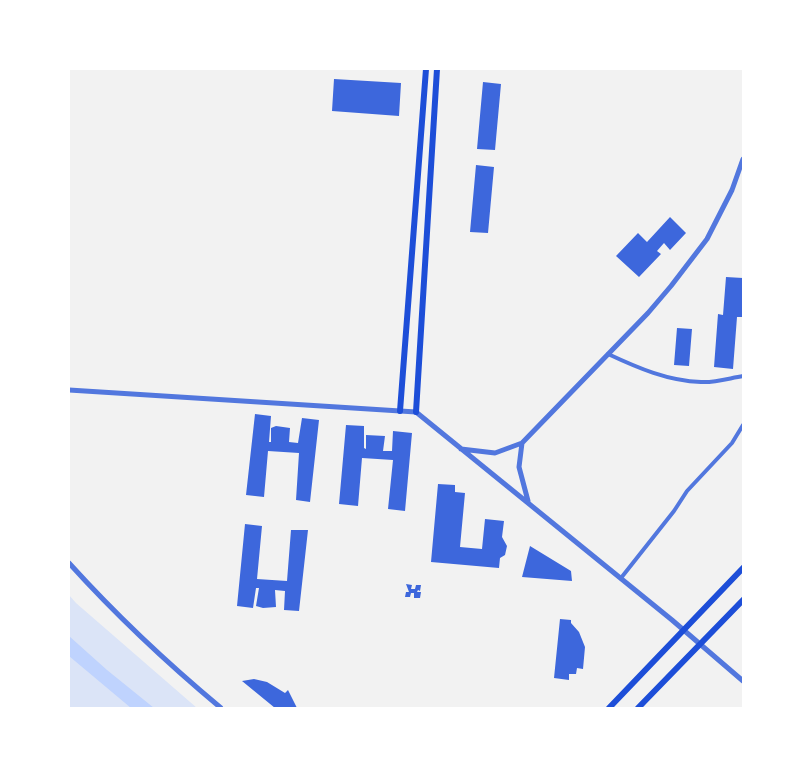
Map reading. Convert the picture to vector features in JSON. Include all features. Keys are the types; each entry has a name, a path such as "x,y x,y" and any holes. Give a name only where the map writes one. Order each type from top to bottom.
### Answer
{"main road":[{"path":"400,411 426,69"},
{"path":"416,412 437,69"},
{"path":"609,708 743,568"},
{"path":"638,708 743,600"}],"street":[{"path":"459,448 495,453 522,443 656,304 708,239 732,190 743,159"},
{"path":"608,354 656,375 677,379 703,382 743,376"},
{"path":"69,390 416,412 621,578 743,681"},
{"path":"621,578 687,491 732,442 743,425"},
{"path":"522,443 519,467 528,503"},
{"path":"69,563 98,596 180,674 221,708"}],"shaded area":[{"path":"69,595 76,603 197,708 69,708"}],"water":[{"path":"69,636 154,708 131,708 69,656"}],"building":[{"path":"334,79 401,83 399,116 332,111"},
{"path":"483,82 501,84 495,150 477,149"},
{"path":"476,165 494,167 488,233 470,232"},
{"path":"670,217 686,233 670,250 664,243 657,251 661,254 639,277 616,256 638,233 647,242"},
{"path":"726,277 743,278 742,317 737,317 733,369 714,367 718,314 723,315"},
{"path":"677,328 692,329 689,366 674,365"},
{"path":"255,414 271,416 269,442 271,442 271,428 276,426 290,428 289,442 298,443 302,418 319,420 310,502 296,500 299,453 268,451 264,497 246,495"},
{"path":"346,425 364,426 364,448 366,449 366,435 385,436 383,451 392,451 393,431 412,433 405,511 388,509 393,460 362,458 358,506 339,504"},
{"path":"438,484 455,485 455,492 465,493 460,547 482,549 485,519 504,521 502,537 507,546 505,555 500,558 499,568 431,562"},
{"path":"245,524 262,526 257,579 287,581 291,530 308,530 299,611 284,610 285,591 275,590 276,607 256,606 259,588 256,588 253,608 237,606"},
{"path":"530,546 571,571 572,581 522,577"},
{"path":"406,584 412,585 411,589 415,589 416,585 421,585 420,591 417,592 421,592 420,598 414,598 414,593 411,593 410,597 405,597 406,592 409,592"},
{"path":"560,619 571,620 585,647 583,669 577,668 576,674 569,674 569,680 554,678"},
{"path":"254,679 267,682 285,693 288,690 297,708 275,708 242,681"}]}
